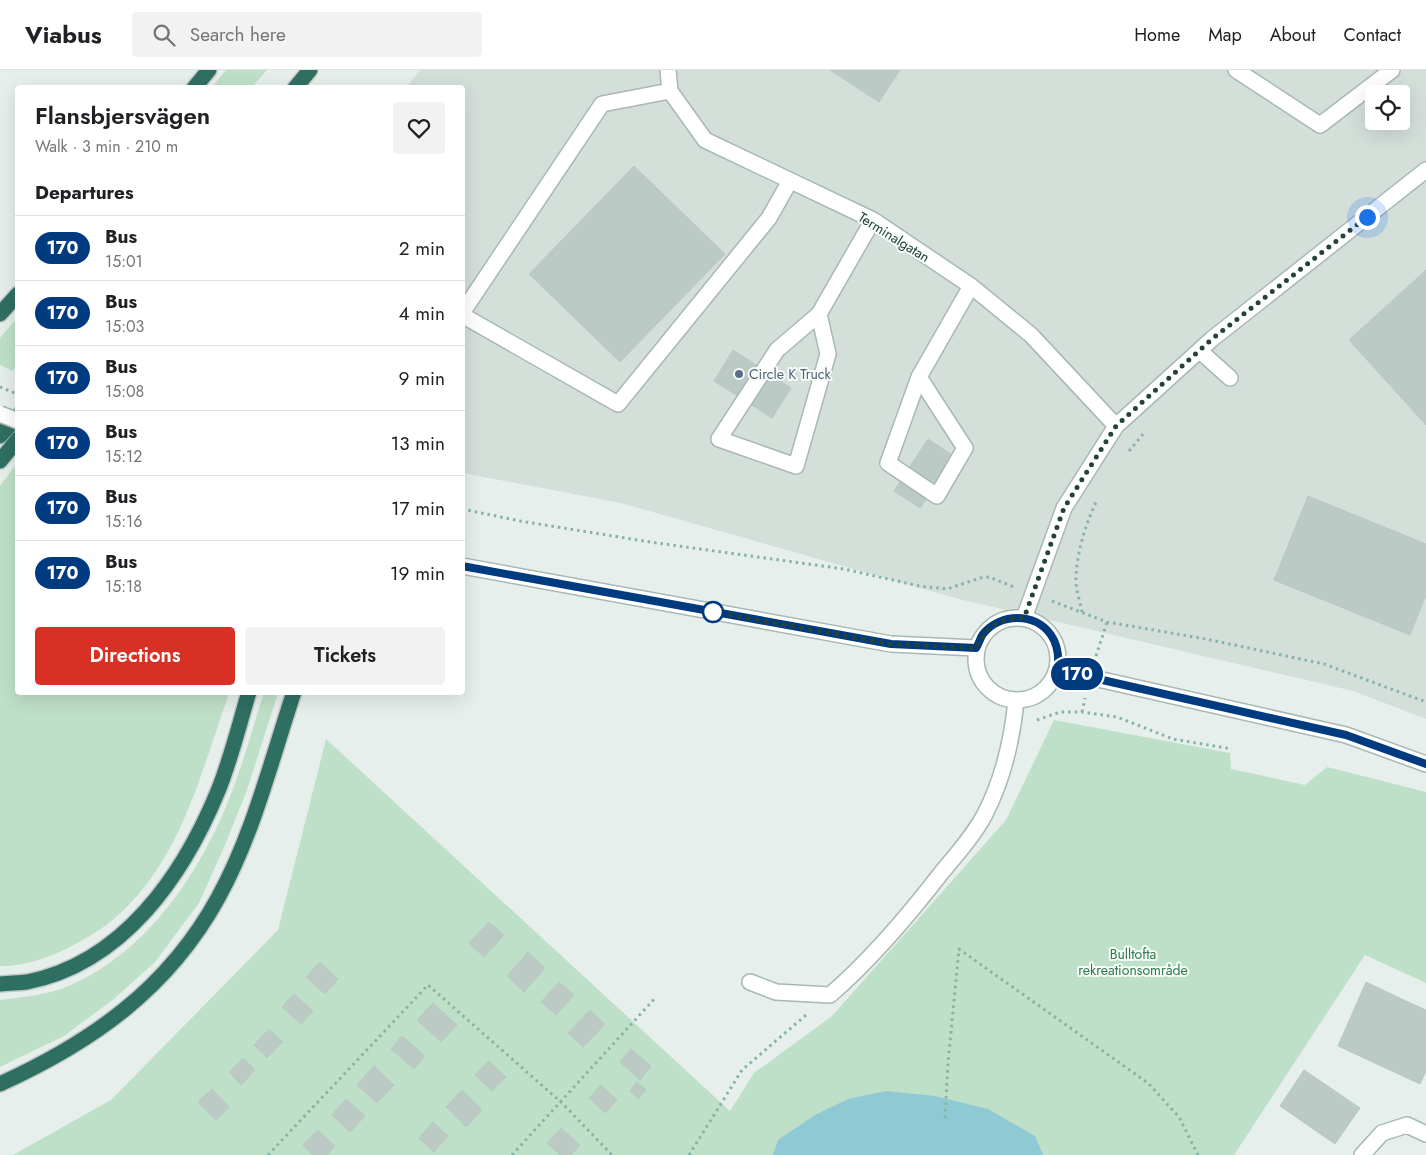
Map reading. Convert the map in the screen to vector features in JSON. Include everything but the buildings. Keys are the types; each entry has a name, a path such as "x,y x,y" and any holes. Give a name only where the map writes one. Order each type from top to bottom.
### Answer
{"highway":[{"path":"196,85 209,70"},
{"path":"298,85 310,70"},
{"path":"0,314 15,297"},
{"path":"0,436 15,419"},
{"path":"0,461 15,443"},
{"path":"0,984 27,982 60,972 96,954 127,930 156,899 185,860 205,821 219,789 248,695"},
{"path":"0,1084 55,1056 116,1017 151,988 196,933 218,898 238,857 293,695"}],"street":[{"path":"465,310 602,104 670,91 668,70"},
{"path":"1236,70 1320,125 1392,70"},
{"name":"Terminalgatan","path":"670,91 705,140 873,220 971,286 1031,335 1116,426"},
{"path":"1024,618 1064,508 1116,426 1200,350 1426,170"},
{"path":"465,316 618,404 770,218 790,181"},
{"path":"819,314 828,354 796,466 719,439 777,350 819,314 873,220"},
{"path":"919,377 965,448 937,496 888,463 919,377 971,286"},
{"path":"1200,350 1230,378"},
{"path":"0,414 15,420"},
{"path":"465,567 891,644 976,648"},
{"path":"1009,618 1024,618 1039,624 1050,634 1057,648 1058,668 1045,691 1031,699 1016,701 997,697 983,684 976,667 976,648 983,635 995,624 1009,618"},
{"path":"1058,668 1089,677 1346,735 1426,764"},
{"path":"750,982 776,992 830,995 848,980 913,910 984,815 1007,756 1013,729 1016,701"},
{"path":"1362,1155 1382,1133 1407,1125 1426,1134"}],"path":[{"path":"0,387 15,393"},
{"path":"465,509 520,521 650,542 844,569 919,586 947,590 980,578 990,578 1107,622 1206,638 1324,664 1426,702"},
{"path":"1013,729 1060,712 1082,712 1117,717 1173,739 1232,748"},
{"path":"946,1118 948,1063 959,949 1148,1083 1179,1117 1198,1155"},
{"path":"268,1155 428,985 562,1103 612,1155"},
{"path":"690,1155 742,1070 830,995"},
{"path":"512,1155 562,1103 656,997"}],"shaded area":[{"path":"420,70 1426,70 1426,719 1353,691 959,599 621,503 465,473 465,85 408,85"}],"green space":[{"path":"226,70 267,70 254,85 214,85"},
{"path":"15,320 15,368 13,371 0,365 0,338"},
{"path":"15,466 15,695 228,695 197,788 169,849 152,878 130,903 102,928 61,951 31,962 10,966 0,966 0,486"},
{"path":"263,695 277,695 247,790 199,903 155,962 114,999 64,1036 0,1067 0,1000 36,995 71,985 99,970 125,951 148,930 169,906 204,852 219,823 244,756"},
{"name":"Bulltofta rekreationsområde","path":"1054,720 1230,753 1231,769 1305,785 1327,767 1426,792 1426,983 1365,955 1234,1155 13,1155 111,1100 278,930 326,739 730,1111 754,1073 832,1016 1006,820"}],"water":[{"path":"886,1091 935,1096 988,1109 1035,1136 1043,1155 773,1155 778,1140 815,1115 848,1099"}],"bus line":[{"name":"170","path":"465,567 891,644 976,648 983,635 995,624 1009,618 1024,618 1039,624 1050,634 1057,648 1058,668 1089,677 1346,735 1426,764"}],"place":[{"name":"Circle K Truck","path":"739,374"}],"route":[{"path":"713,612 891,644 976,648 983,635 995,624 1009,618 1024,618 1064,508 1116,426 1212,339 1367,217"}]}
